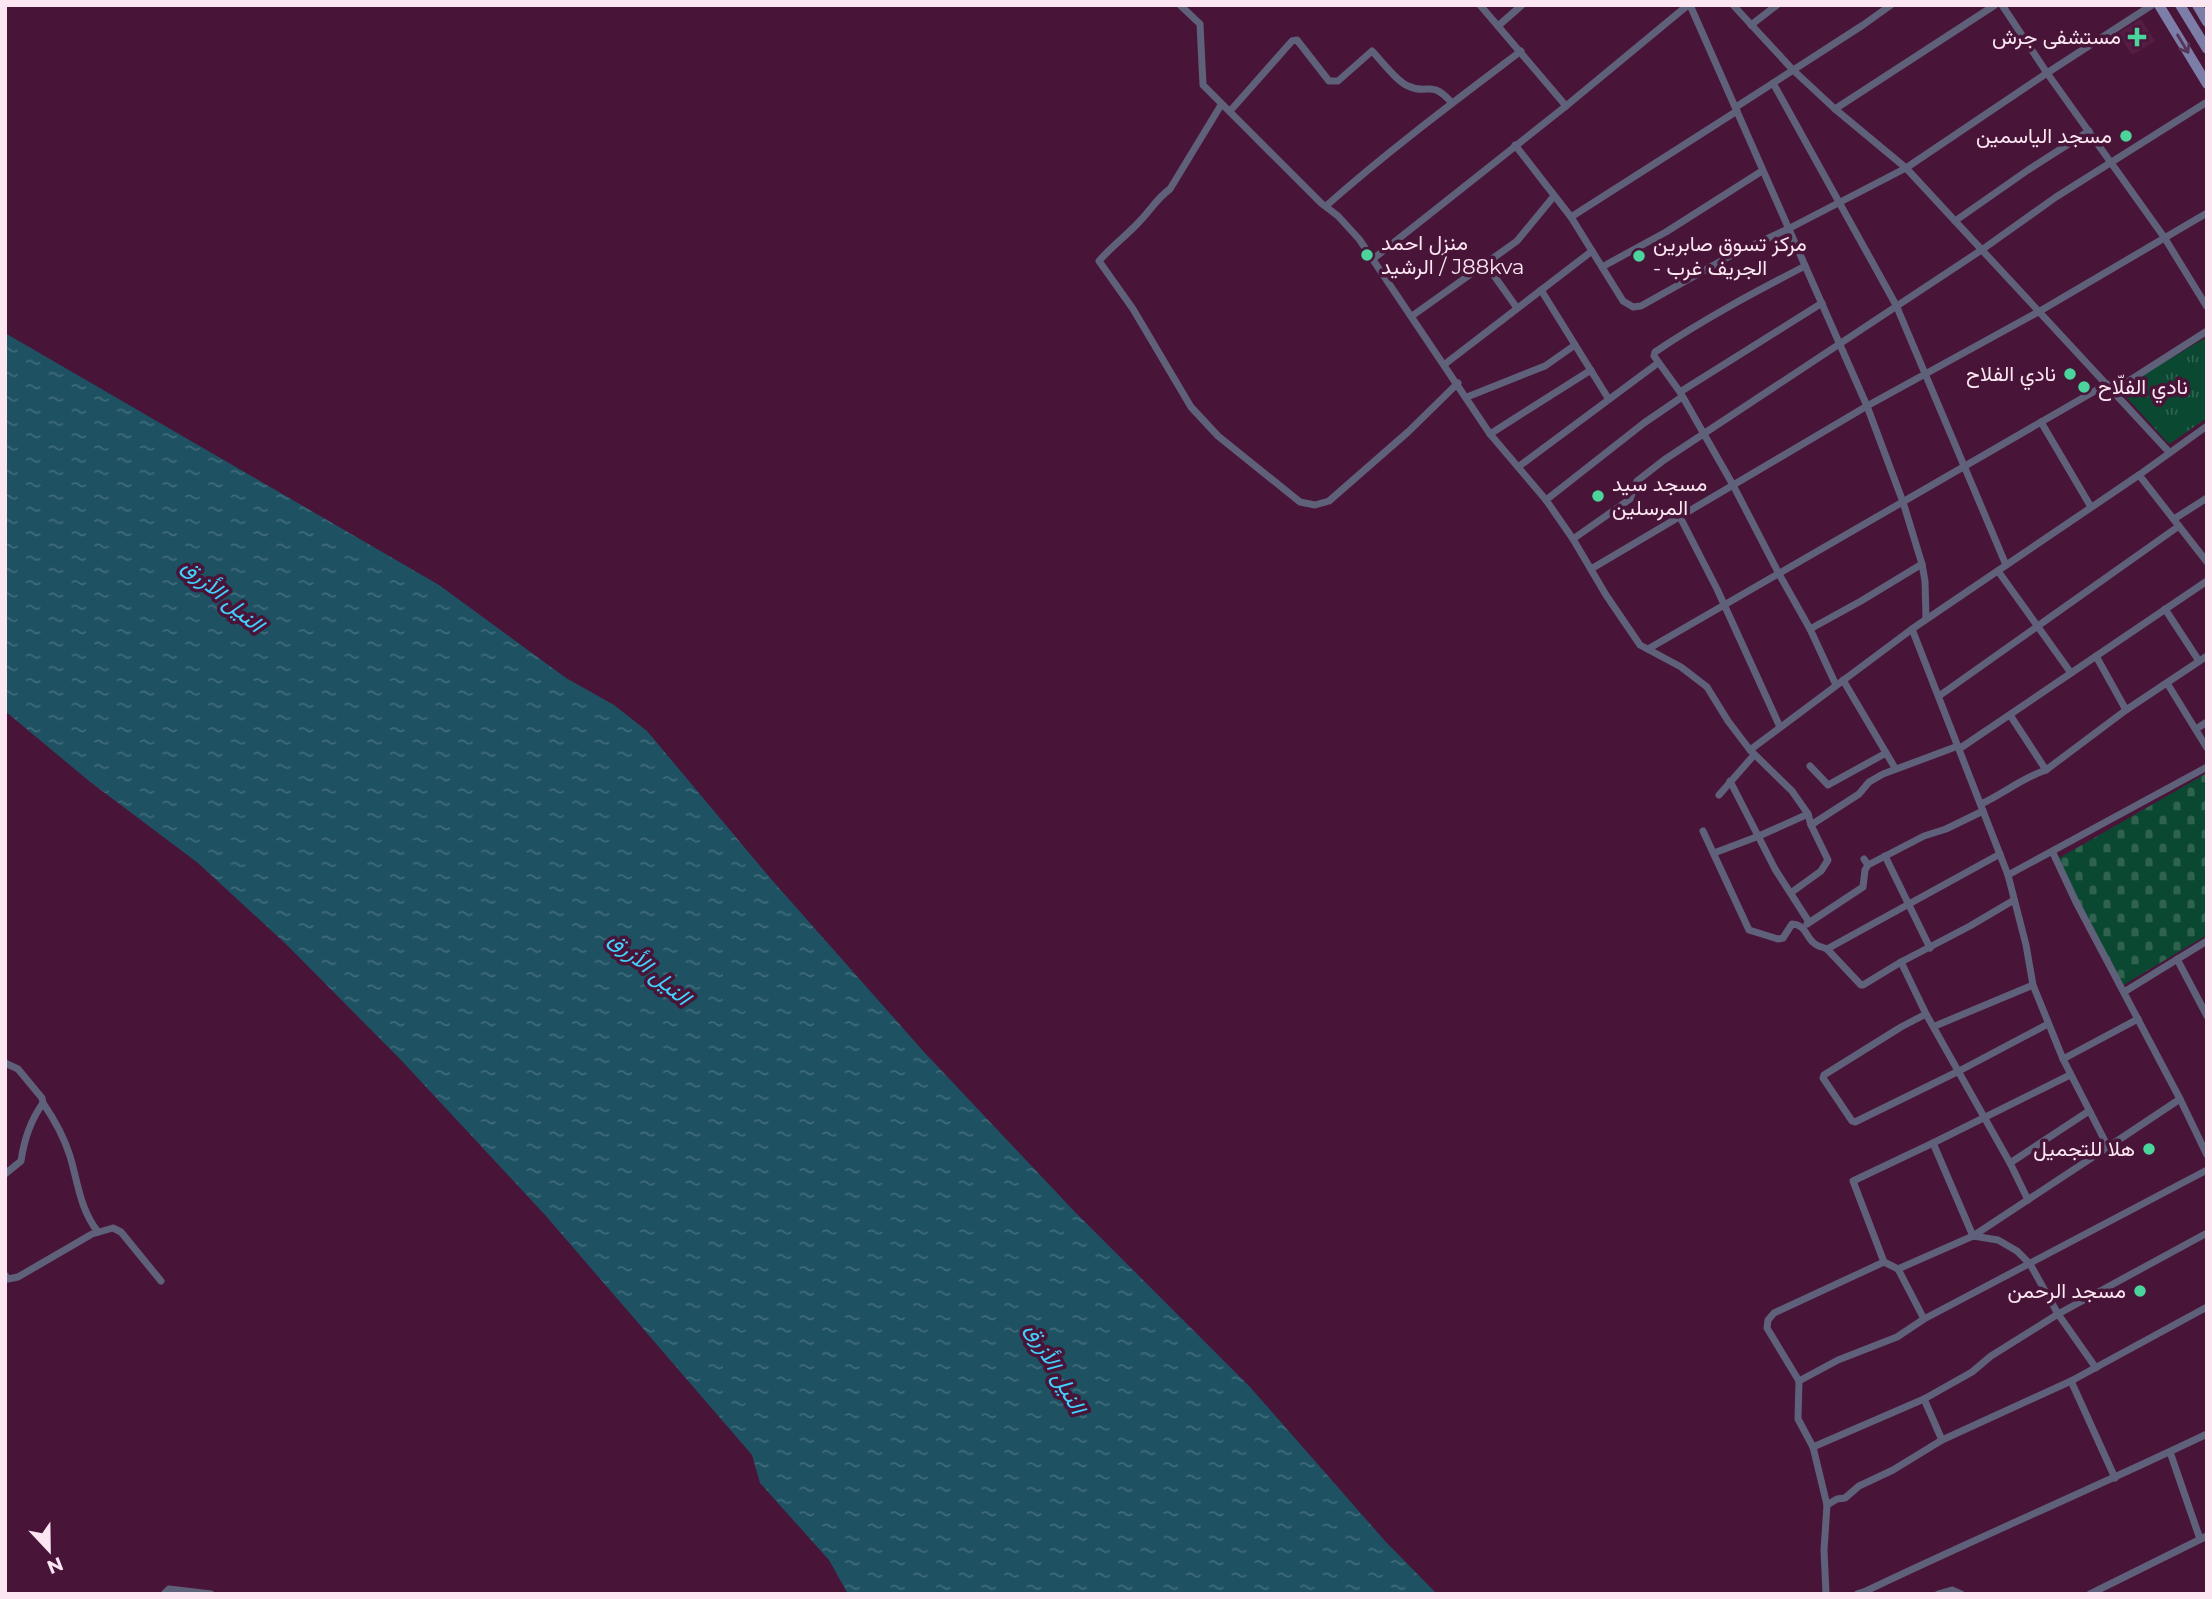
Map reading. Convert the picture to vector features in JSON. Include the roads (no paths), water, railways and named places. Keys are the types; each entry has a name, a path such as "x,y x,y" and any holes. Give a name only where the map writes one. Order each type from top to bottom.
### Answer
{"main road":[{"path":"2180,5 2207,49"},
{"path":"2197,5 2207,22"},
{"path":"2164,7 2207,84"}],"street":[{"path":"1180,5 1200,24 1203,85 1343,220 1373,259 1490,434 1546,500 1640,645 1681,667 1707,687 1752,752 1791,791 1808,814 1828,860 1821,871 1792,892"},
{"path":"1480,5 1566,106"},
{"path":"1498,26 1522,5"},
{"path":"1373,259 1689,5 1867,406 1903,502 1922,564 1926,619"},
{"path":"1733,5 1793,70 1906,168 2169,453"},
{"path":"1751,25 1777,5"},
{"path":"1572,217 1891,5"},
{"path":"1835,109 1995,5"},
{"path":"2002,5 2047,73 2165,237 2207,307"},
{"path":"1515,145 1572,217 1623,301 1633,307 1641,306 1730,256 1839,204 1906,168 2152,5"},
{"path":"1231,110 1292,41 1297,40 1329,81 1338,81 1372,51 1406,86 1434,88 1452,103"},
{"path":"1326,206 1452,103 1521,51"},
{"path":"1773,83 1896,305 2006,565"},
{"path":"1573,539 1630,499 1637,481 1648,472 2056,198 2207,102"},
{"path":"1221,105 1176,181 1099,261 1133,309 1191,407 1218,436 1300,502 1315,505 1329,501 1408,432 1458,383"},
{"path":"1955,221 2089,131"},
{"path":"1602,267 1666,232 1762,172"},
{"path":"1412,316 1517,241 1554,196"},
{"path":"1591,569 1867,406 2040,312 2207,213"},
{"path":"1445,364 1592,251"},
{"path":"1485,263 1517,309"},
{"path":"1805,266 1685,330 1655,352 1654,356 1681,394 1840,683 1895,768"},
{"path":"1541,290 1608,398"},
{"path":"1546,500 1681,394 1822,303"},
{"path":"2113,391 2207,331"},
{"path":"1467,397 1545,366 1575,345"},
{"path":"1518,467 1658,363"},
{"path":"1490,434 1591,370"},
{"path":"1648,649 2107,384"},
{"path":"2041,422 2091,507"},
{"path":"1719,795 1752,752 1780,727 1926,619 2140,475 2207,426"},
{"path":"2140,475 2207,562"},
{"path":"1939,696 2038,626 2207,498"},
{"path":"1680,517 1717,589 1780,727"},
{"path":"1810,629 1922,564"},
{"path":"1998,571 2071,673"},
{"path":"1811,825 1859,794 1875,779 1895,768 1959,747 2207,581"},
{"path":"2165,609 2199,662"},
{"path":"1912,629 2008,875 2033,985 2070,1075 2108,1147"},
{"path":"2096,656 2126,710"},
{"path":"1703,831 1749,930 1778,939 1783,938 1792,924 1806,924 1864,887 1866,862 1946,829 2035,774 2046,770 2126,710 2207,656"},
{"path":"2167,683 2207,748"},
{"path":"2010,715 2046,770"},
{"path":"2196,729 2207,722"},
{"path":"1810,766 1828,785 1886,753"},
{"path":"2008,875 2207,768"},
{"path":"1730,781 1775,869 1792,892 1814,944 1827,949 1861,985 1869,983 1900,962 2014,900"},
{"path":"1714,853 1808,814"},
{"path":"2053,853 2207,1155"},
{"path":"1827,949 2000,854"},
{"path":"1885,856 1930,948"},
{"path":"2124,992 2207,941"},
{"path":"2177,960 2207,1016"},
{"path":"1900,962 2028,1200"},
{"path":"1935,1026 2033,985"},
{"path":"1926,1014 1827,1072 1823,1078 1850,1119 1855,1122 2048,1024"},
{"path":"2063,1059 2138,1019"},
{"path":"5,1063 18,1069 42,1098 56,1123 69,1154 82,1205 98,1232"},
{"path":"1924,1319 1898,1269 1884,1262 1853,1181 2070,1075"},
{"path":"1898,1269 1973,1236 2180,1099"},
{"path":"5,1174 21,1161 23,1142 43,1103"},
{"path":"2010,1163 2089,1111"},
{"path":"2197,1135 2207,1130"},
{"path":"1933,1143 1973,1236"},
{"path":"1799,1381 1838,1360 1898,1338 1924,1319 2207,1170"},
{"path":"5,1275 8,1279 18,1277 98,1232 113,1228 121,1232 160,1281"},
{"path":"1813,1447 1924,1399 1972,1372 1991,1356 2058,1314 2207,1233"},
{"path":"1973,1236 1998,1240 2017,1251 2030,1264 2058,1314 2096,1368"},
{"path":"1826,1594 1824,1550 1827,1505 1813,1447 1798,1419 1799,1381 1767,1328 1774,1312 1884,1262"},
{"path":"1827,1505 1849,1496 1859,1486 1893,1470 1942,1440 2071,1381 2207,1307"},
{"path":"2071,1381 2115,1478"},
{"path":"1924,1399 1942,1440"},
{"path":"1857,1594 2207,1434"},
{"path":"2090,1594 2203,1537 2170,1452"},
{"path":"1938,1594 1952,1590 1961,1594"},
{"path":"166,1592 211,1594"}],"water":[{"name":"النيل الأزرق","path":"5,333 439,585 566,678 614,705 647,731 771,879 924,1052 1074,1211 1250,1387 1385,1541 1437,1594 848,1594 829,1560 760,1483 752,1455 546,1216 401,1060 287,945 198,863 89,781 5,711"}],"place":[{"name":"مستشفى جرش","path":"2137,37"},
{"name":"مسجد الياسمين","path":"2126,136"},
{"name":"منزل احمد الرشيد / J88kva","path":"1367,255"},
{"name":"مركز تسوق صابرين - الجريف غرب","path":"1639,256"},
{"name":"نادي الفلاح","path":"2070,374"},
{"name":"نادي الفلّاح","path":"2084,387"},
{"name":"مسجد سيد المرسلين","path":"1598,496"},
{"name":"هلا للتجميل","path":"2149,1149"},
{"name":"مسجد الرحمن","path":"2140,1291"}]}
